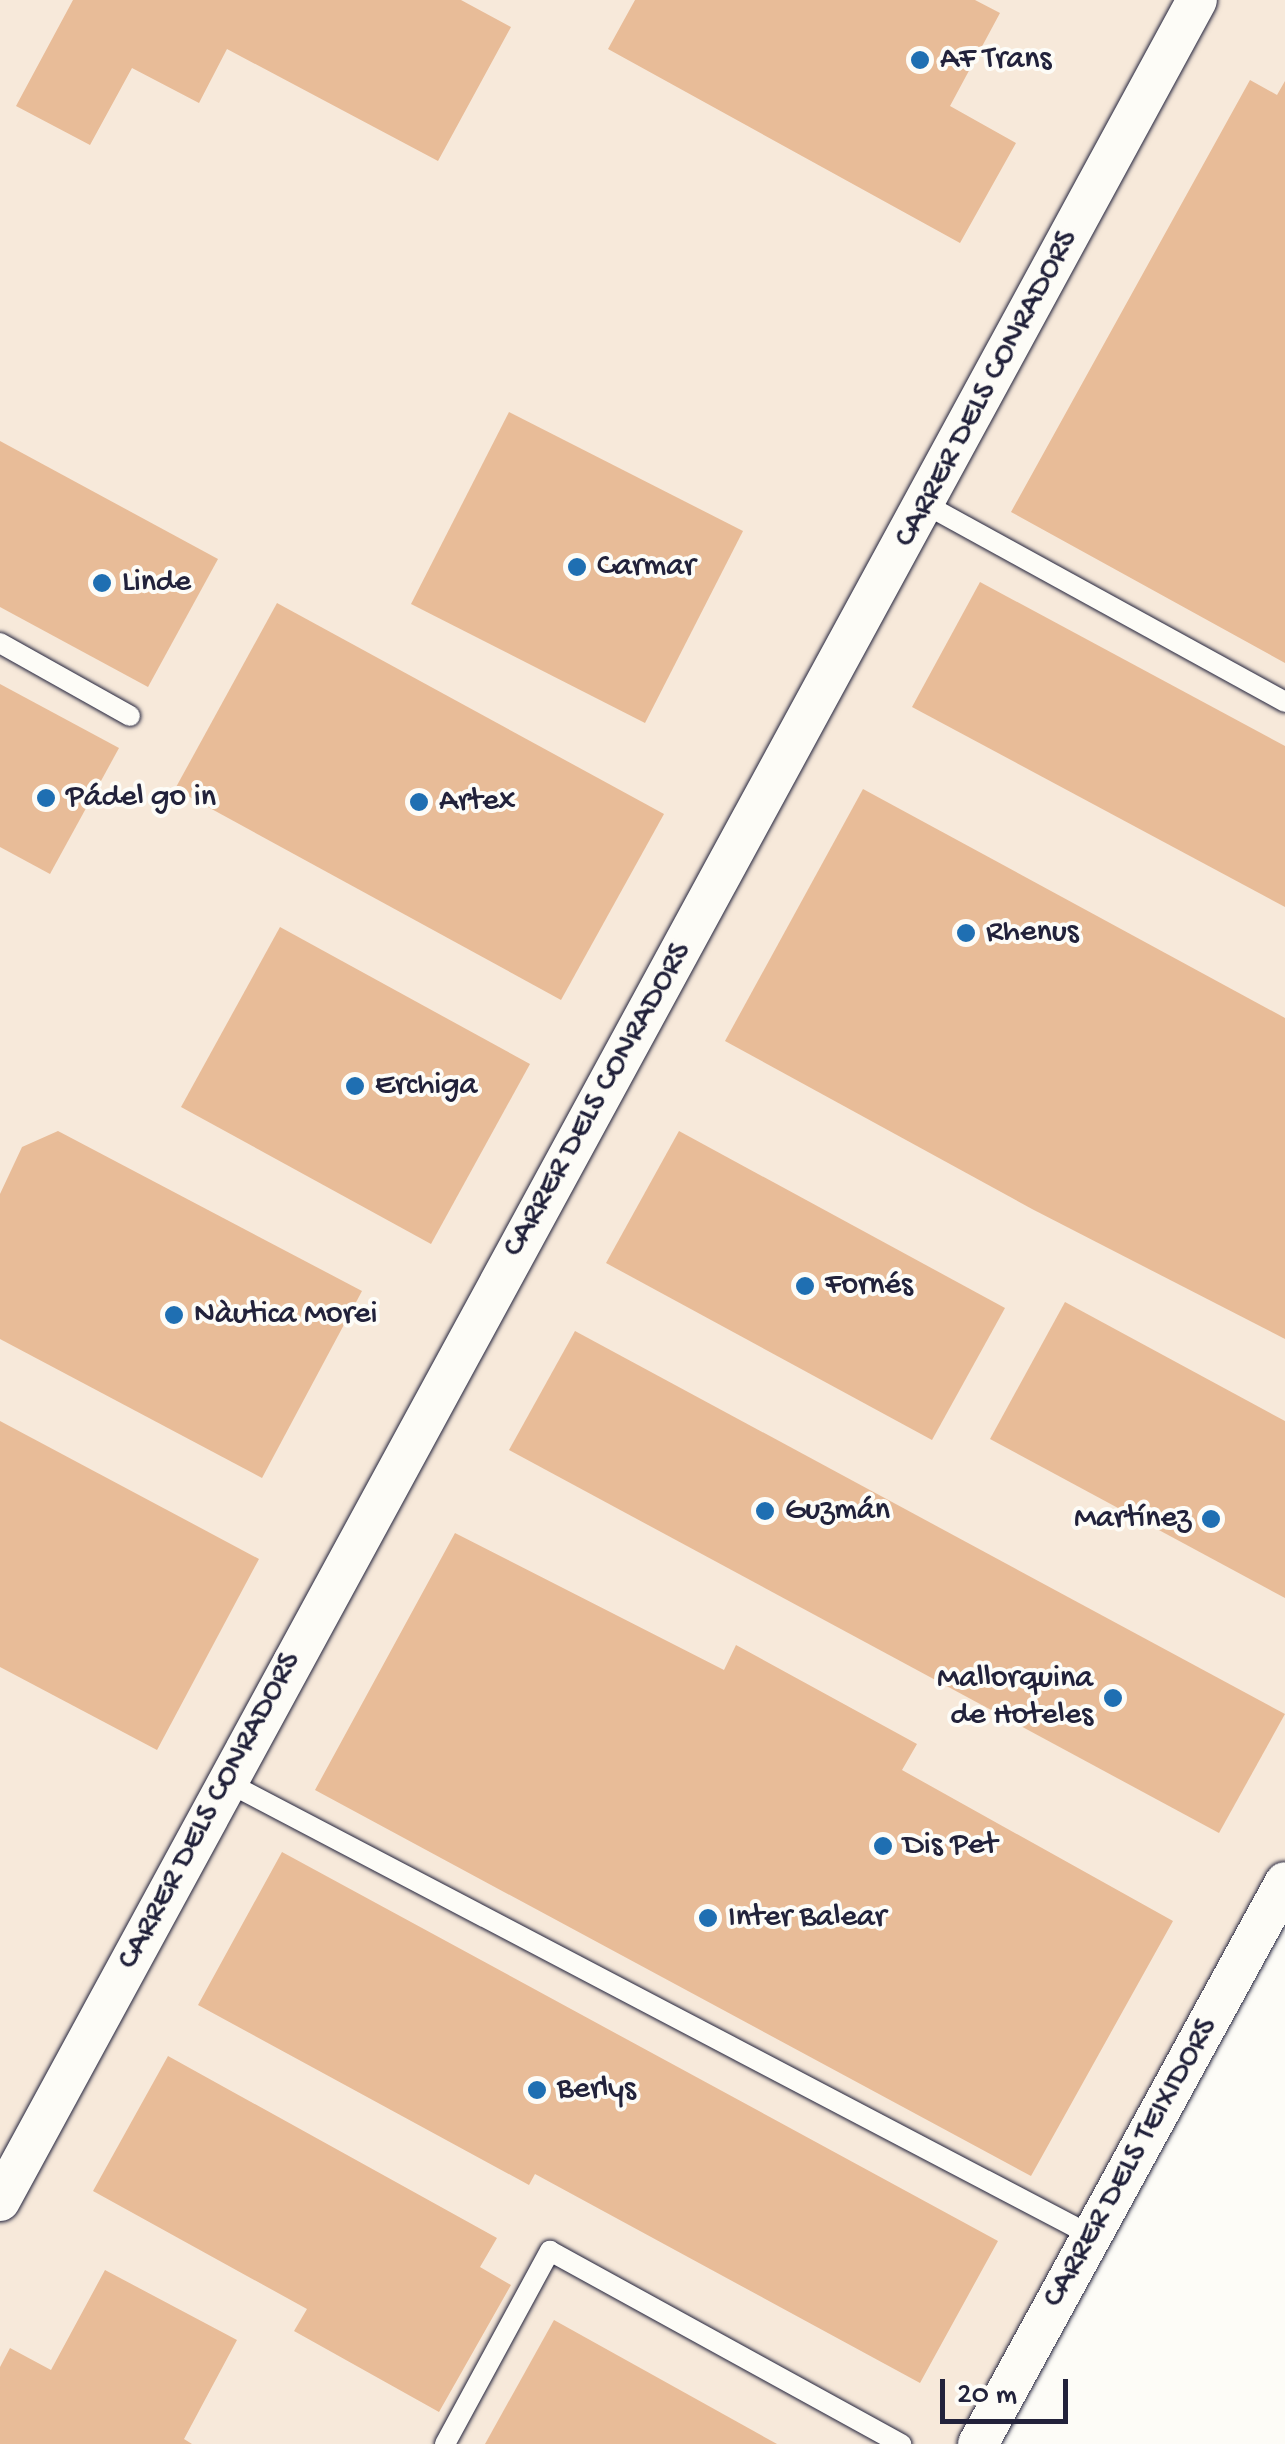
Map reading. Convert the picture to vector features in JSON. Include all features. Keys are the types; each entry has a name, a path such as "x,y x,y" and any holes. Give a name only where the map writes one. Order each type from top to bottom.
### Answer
{"street":[{"name":"CARRER DELS CONRADORS","path":"0,2200 224,1781 1197,0"},
{"name":"CARRER DELS TEIXIDORS","path":"978,2444 1285,1882"}],"lane":[{"path":"925,504 1285,702"},
{"path":"0,643 130,716"},
{"path":"224,1781 1092,2236"},
{"path":"444,2444 550,2251 901,2444"}],"shaded area":[{"path":"0,0 1285,0 1285,1923 991,2444 0,2444"}],"building":[{"path":"73,0 461,0 511,27 438,161 227,49 199,103 132,68 90,145 16,106"},
{"path":"635,0 975,0 1000,13 950,106 1016,143 960,243 608,49"},
{"path":"1250,80 1277,95 1285,81 1285,663 1011,512"},
{"name":"Carmar","path":"509,412 743,531 645,723 411,604"},
{"name":"Linde","path":"0,441 218,559 148,687 0,607"},
{"path":"980,582 1285,746 1285,907 912,707"},
{"name":"Artex","path":"277,603 664,814 561,1000 175,789"},
{"name":"Pádel go in","path":"0,684 119,748 50,874 0,847"},
{"path":"863,789 1285,1018 1285,1339 1032,1209 725,1041"},
{"name":"Erchiga","path":"280,927 530,1064 431,1244 181,1107"},
{"name":"Nàutica Morei","path":"58,1131 362,1291 262,1478 0,1339 0,1194 22,1147"},
{"name":"Fornés","path":"679,1131 1005,1308 932,1440 606,1263"},
{"name":"Martínez","path":"1065,1302 1285,1421 1285,1598 990,1439"},
{"name":"Guzmán","path":"575,1331 1285,1714 1219,1833 509,1450"},
{"path":"0,1421 259,1559 157,1750 0,1667"},
{"path":"455,1533 724,1670 736,1645 917,1744 902,1770 1173,1921 1031,2176 315,1790"},
{"name":"Berlys","path":"282,1852 998,2241 920,2383 535,2174 529,2185 198,2005"},
{"path":"168,2056 497,2238 480,2267 511,2285 439,2412 294,2331 307,2309 93,2191"},
{"path":"105,2270 237,2340 184,2439 192,2444 0,2444 0,2367 10,2348 51,2370"},
{"path":"554,2320 777,2444 485,2444"}],"place":[{"name":"AF Trans","path":"920,60"},
{"name":"Carmar","path":"577,567"},
{"name":"Linde","path":"102,583"},
{"name":"Pádel go in","path":"46,798"},
{"name":"Artex","path":"419,802"},
{"name":"Rhenus","path":"966,933"},
{"name":"Erchiga","path":"355,1086"},
{"name":"Fornés","path":"805,1286"},
{"name":"Nàutica Morei","path":"174,1315"},
{"name":"Guzmán","path":"765,1511"},
{"name":"Martínez","path":"1211,1519"},
{"name":"Mallorquina de Hoteles","path":"1113,1698"},
{"name":"Dis Pet","path":"883,1846"},
{"name":"Inter Balear","path":"708,1918"},
{"name":"Berlys","path":"537,2090"}]}
